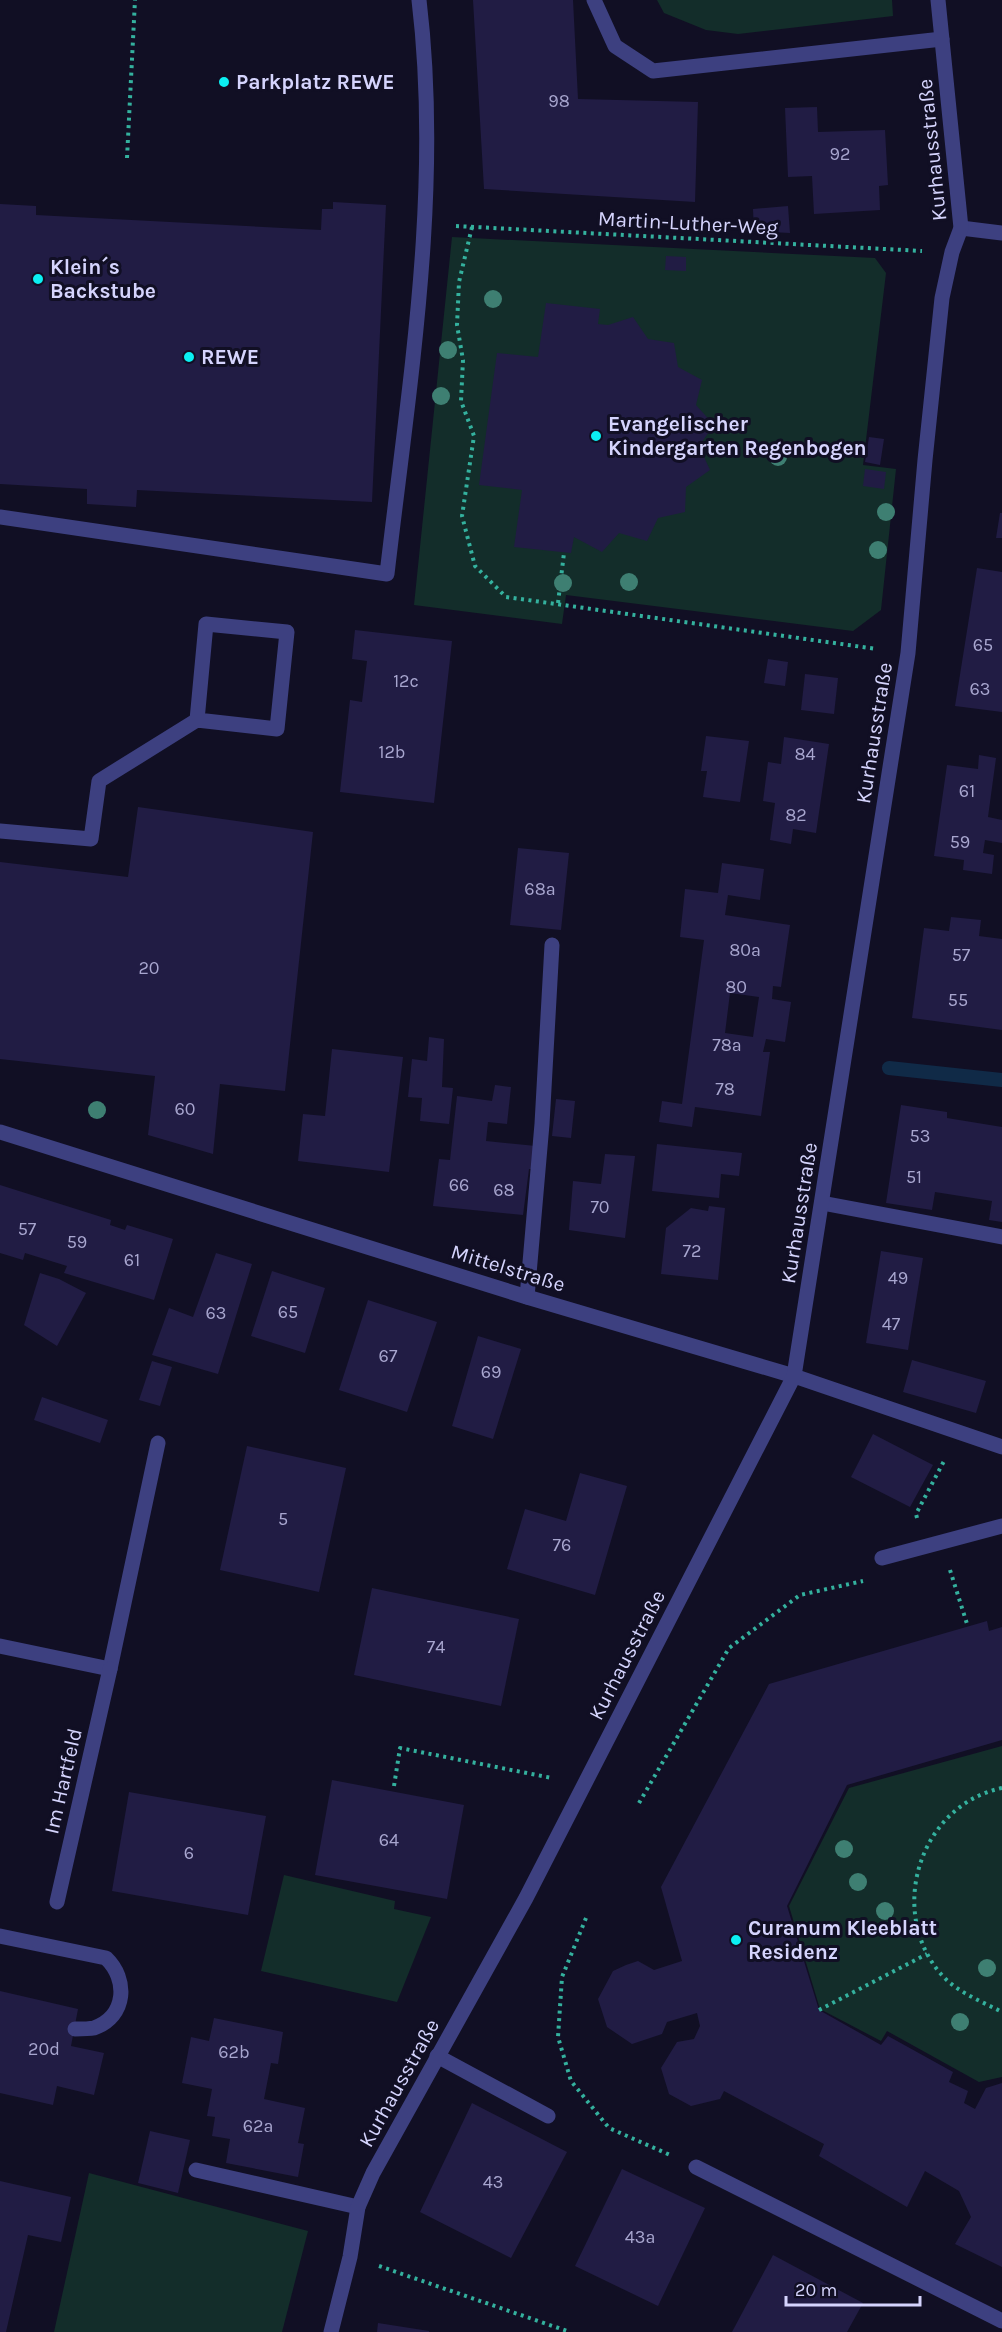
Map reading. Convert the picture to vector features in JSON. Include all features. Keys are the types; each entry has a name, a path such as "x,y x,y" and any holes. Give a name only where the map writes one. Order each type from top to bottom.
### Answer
{"street":[{"path":"0,517 387,574 410,378 428,177 427,63 419,0"},
{"path":"594,0 615,46 653,71 942,39"},
{"name":"Kurhausstraße","path":"331,2332 350,2257 358,2207 373,2173 526,1899 794,1376 908,653 924,460 942,297 952,252 961,228 938,0"},
{"path":"961,228 1002,233"},
{"path":"0,831 91,839 99,781 196,720 277,729 287,632 206,624 196,720"},
{"path":"527,1297 542,1124 552,945"},
{"name":"Mittelstraße","path":"0,1132 527,1297 794,1376 1002,1447"},
{"path":"822,1203 1002,1237"},
{"name":"Im Hartfeld","path":"57,1902 158,1443"},
{"path":"882,1558 1002,1526"},
{"path":"0,1646 110,1669"},
{"path":"0,1936 106,1958 117,1969 122,1985 119,2002 110,2016 94,2028 75,2029"},
{"path":"437,2056 548,2115"},
{"path":"696,2167 1002,2321"},
{"path":"196,2170 358,2207"}],"path":[{"path":"127,158 135,0"},
{"name":"Martin-Luther-Weg","path":"425,213 453,226 952,252"},
{"path":"472,227 459,282 457,325 463,360 461,401 474,436 462,516 475,566 506,597 908,653"},
{"path":"558,603 564,553"},
{"path":"924,1547 916,1514 958,1433"},
{"path":"941,1542 968,1627"},
{"path":"639,1803 729,1648 800,1595 872,1578"},
{"path":"394,1786 400,1748 585,1785"},
{"path":"1002,1788 959,1805 922,1853 913,1894 918,1935 940,1974 960,1991 1002,2012"},
{"path":"586,1918 562,1977 558,2037 572,2080 609,2128 696,2167"},
{"path":"819,2010 927,1954"},
{"path":"350,2257 570,2332"}],"green space":[{"path":"657,0 892,0 893,16 738,34 706,30 664,13"},
{"path":"452,237 875,258 886,273 863,465 896,469 881,610 853,631 566,595 562,624 414,605"},
{"path":"1002,1746 1002,2077 979,2082 887,2031 881,2041 820,2009 789,1906 849,1788"},
{"path":"284,1875 395,1901 394,1909 431,1917 397,2002 261,1971"},
{"path":"89,2173 308,2231 282,2332 54,2332"}],"building":[{"path":"473,0 573,0 578,99 698,102 695,202 484,189"},
{"path":"817,107 818,132 885,130 888,185 879,186 880,210 814,214 812,176 788,177 785,108"},
{"name":"REWE","path":"333,202 386,205 372,502 137,490 136,507 87,504 87,489 0,484 0,204 36,206 36,215 321,230 322,209 333,209"},
{"path":"788,206 790,233 754,231 753,209"},
{"path":"666,256 686,257 686,271 665,270"},
{"name":"Evangelischer Kindergarten Regenbogen","path":"546,303 600,309 598,324 608,325 633,317 648,339 674,343 678,367 702,380 696,405 714,425 699,446 710,470 686,487 685,512 658,518 647,541 619,533 602,552 574,537 571,553 514,547 522,490 479,485 497,353 538,357"},
{"path":"869,437 884,439 880,465 865,462"},
{"path":"865,469 886,472 884,489 863,486"},
{"path":"1000,513 1002,513 1002,538 996,538"},
{"path":"977,568 1002,572 1002,712 955,706"},
{"path":"355,630 452,641 434,803 340,792 350,700 362,702 367,661 352,659"},
{"path":"768,659 788,662 785,686 764,683"},
{"path":"805,674 838,678 834,714 801,710"},
{"path":"706,736 749,741 740,802 703,797 707,771 701,771"},
{"path":"784,737 829,744 816,833 793,829 791,844 770,840 775,803 763,801 768,762 781,764"},
{"path":"979,755 996,758 988,817 1002,820 1002,843 985,840 983,853 994,855 992,874 963,870 964,860 934,856 947,765 978,769"},
{"path":"138,807 313,832 285,1091 220,1084 213,1154 148,1135 155,1076 0,1059 0,862 128,877"},
{"path":"518,848 569,853 561,930 510,925"},
{"path":"722,863 764,869 760,900 728,895 725,915 790,925 781,987 773,986 772,999 791,1002 785,1042 766,1039 763,1052 770,1052 761,1116 695,1107 692,1127 659,1122 662,1101 682,1104 704,940 680,937 685,889 718,893","holes":["730,993 759,997 753,1037 725,1033"]},
{"path":"951,917 981,920 979,936 1002,939 1002,1030 912,1018 924,928 949,931"},
{"path":"429,1037 444,1039 442,1087 453,1088 449,1124 420,1121 422,1098 408,1097 412,1059 427,1061"},
{"path":"332,1049 403,1057 389,1172 298,1161 303,1114 325,1116"},
{"path":"495,1085 511,1087 507,1124 488,1122 486,1141 536,1146 533,1169 529,1169 523,1215 433,1206 439,1159 450,1160 457,1096 492,1101"},
{"path":"556,1099 575,1101 571,1138 552,1136"},
{"path":"901,1105 947,1112 947,1118 1002,1127 1002,1222 989,1220 992,1201 935,1192 932,1210 886,1203"},
{"path":"657,1144 742,1153 739,1176 721,1174 719,1198 652,1191"},
{"path":"605,1154 635,1156 625,1238 569,1230 573,1181 601,1184"},
{"path":"0,1185 111,1220 110,1225 125,1230 127,1225 173,1239 154,1300 64,1273 67,1266 25,1253 23,1260 0,1253"},
{"path":"709,1206 725,1208 718,1280 661,1274 666,1228 691,1208 708,1211"},
{"path":"881,1251 923,1258 908,1350 866,1343"},
{"path":"216,1253 252,1264 218,1374 152,1355 169,1308 193,1317"},
{"path":"272,1271 325,1288 305,1353 251,1336"},
{"path":"40,1273 59,1279 86,1293 57,1346 24,1325"},
{"path":"368,1300 437,1322 407,1412 339,1390"},
{"path":"478,1336 521,1349 493,1439 452,1426"},
{"path":"912,1360 986,1381 976,1413 903,1392"},
{"path":"152,1361 172,1367 160,1406 139,1400"},
{"path":"42,1397 108,1420 100,1443 34,1420"},
{"path":"873,1434 933,1465 910,1507 851,1477"},
{"path":"247,1446 346,1468 319,1592 220,1570"},
{"path":"580,1473 627,1486 595,1595 507,1569 525,1509 566,1521"},
{"path":"372,1588 519,1619 501,1706 354,1675"},
{"name":"Curanum Kleeblatt Residenz","path":"987,1621 989,1631 1002,1627 1002,1740 847,1785 787,1906 819,2010 881,2045 888,2036 953,2072 949,2082 968,2091 964,2103 975,2109 986,2088 1002,2083 1002,2267 955,2244 971,2217 959,2191 925,2171 907,2207 819,2156 824,2144 724,2091 720,2099 691,2106 669,2094 661,2068 677,2042 694,2039 700,2026 697,2013 667,2022 662,2034 632,2044 607,2027 598,1999 613,1971 626,1965 638,1961 654,1970 682,1961 661,1887 769,1684"},
{"path":"332,1780 464,1805 447,1899 315,1875"},
{"path":"129,1792 266,1816 248,1915 112,1891"},
{"path":"0,1991 78,2009 71,2046 104,2053 94,2095 57,2086 53,2105 0,2093"},
{"path":"214,2018 283,2032 278,2064 271,2063 264,2099 305,2108 298,2143 304,2144 298,2177 226,2163 230,2139 212,2136 215,2117 207,2116 212,2089 182,2083 191,2037 209,2041"},
{"path":"472,2103 567,2152 511,2258 420,2212"},
{"path":"150,2131 190,2140 178,2193 138,2183"},
{"path":"622,2169 705,2208 658,2306 575,2266"},
{"path":"0,2181 71,2197 61,2242 28,2235 6,2332 0,2332"},
{"path":"773,2255 863,2303 847,2332 732,2332"},
{"path":"378,2323 429,2331 429,2332 377,2332"}],"waterway":[{"path":"889,1068 1002,1080"}],"place":[{"name":"Parkplatz REWE","path":"224,82"},
{"name":"Klein´s Backstube","path":"38,279"},
{"name":"REWE","path":"189,357"},
{"name":"Evangelischer Kindergarten Regenbogen","path":"596,436"},
{"name":"Curanum Kleeblatt Residenz","path":"736,1940"}]}
